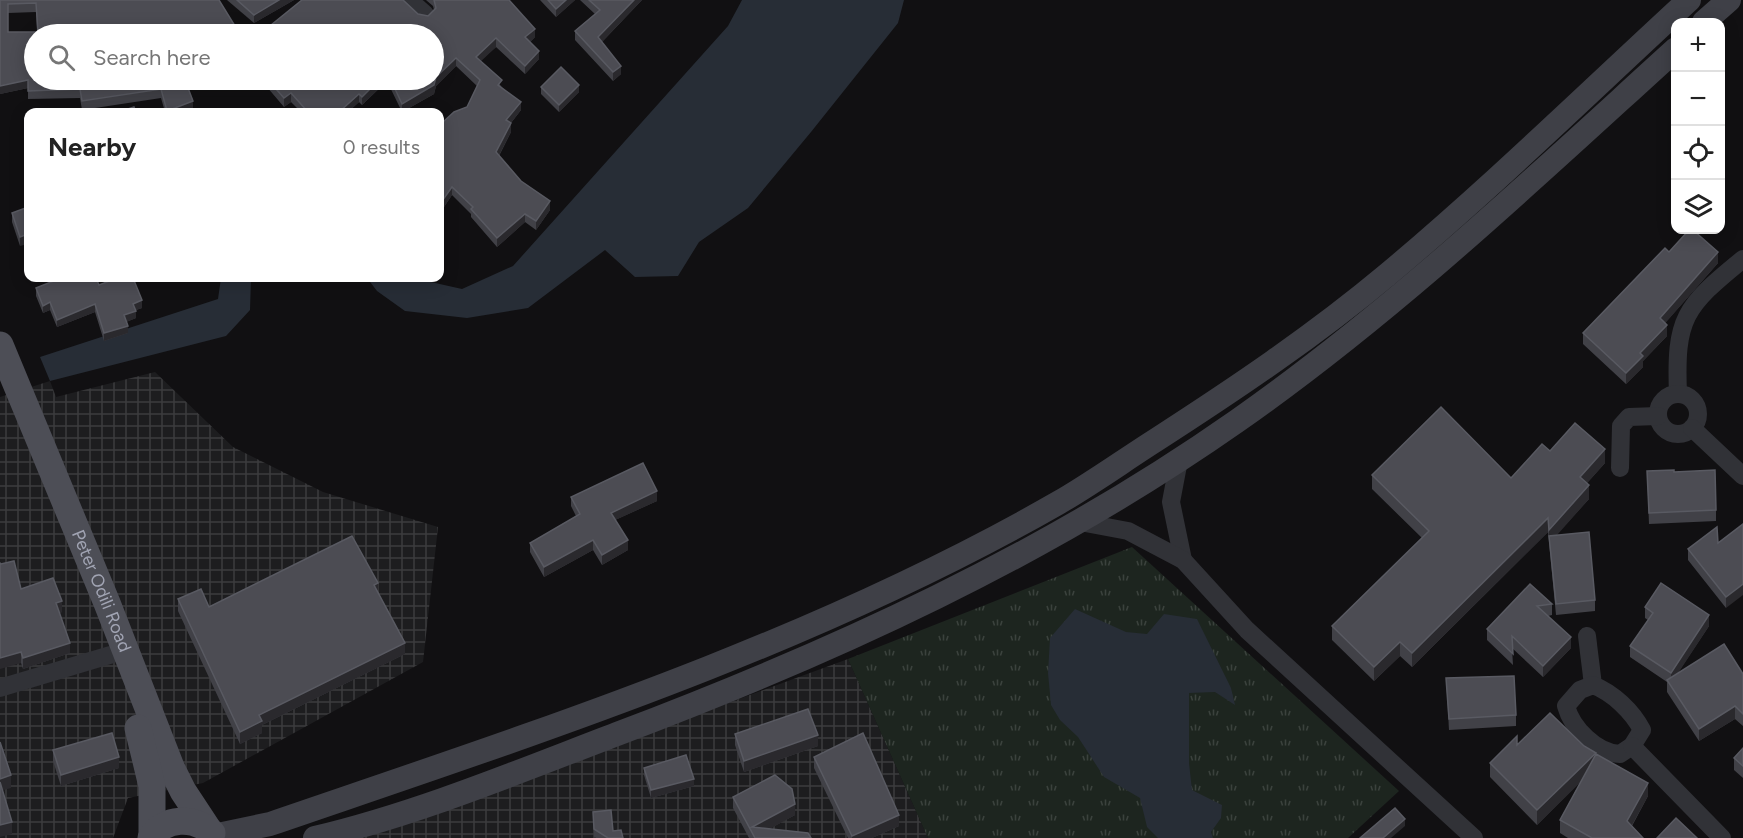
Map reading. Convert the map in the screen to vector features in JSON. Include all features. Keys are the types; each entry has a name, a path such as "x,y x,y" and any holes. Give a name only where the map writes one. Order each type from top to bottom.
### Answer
{"main road":[{"path":"152,837 163,826 176,821 190,821 213,835 270,824 623,703 807,628 941,564 1059,503 1220,399 1307,337 1388,274 1689,0"},
{"path":"1709,18 1729,0"},
{"path":"315,838 470,790 667,715 795,663 983,575 1080,522 1239,420 1407,291 1671,53"},
{"name":"Peter Odili Road","path":"0,345 107,603 171,767 188,800 213,835"},
{"name":"Peter Odili Road","path":"0,391 110,655 143,741 150,767 153,805 152,837"}],"street":[{"path":"408,0 425,14"},
{"path":"1678,394 1676,357 1680,329 1689,310 1743,259"},
{"path":"1678,394 1688,397 1696,406 1697,420 1692,428 1684,433 1671,433 1660,425 1658,416 1663,400 1678,394"},
{"path":"1620,468 1621,426 1629,417 1658,416"},
{"path":"1692,428 1743,476"},
{"path":"1179,460 1171,502 1184,560"},
{"path":"1080,522 1128,531 1184,560 1247,630 1474,838"},
{"path":"1587,636 1593,686"},
{"path":"0,688 110,655"},
{"path":"1593,686 1604,690 1635,717 1642,730 1632,746 1620,754 1607,753 1571,722 1566,706 1580,690 1593,686"},
{"path":"1632,746 1722,838"}],"shaded area":[{"path":"742,0 904,0 898,23 811,132 748,208 699,242 678,276 635,277 605,250 528,308 467,318 405,311 377,291 370,282 431,282 462,289 513,266 728,26"},
{"path":"220,282 251,282 250,310 226,336 50,381 40,357 218,299"},
{"path":"155,372 233,447 323,492 438,527 423,662 203,783 128,798 113,838 0,838 0,397 50,381 56,397"},
{"path":"1075,609 1126,632 1147,634 1164,614 1197,619 1231,688 1235,705 1215,692 1189,693 1189,763 1192,790 1222,805 1221,818 1211,832 1213,838 1158,838 1147,827 1140,798 1104,777 1078,737 1060,720 1051,705 1048,673 1050,638"},
{"path":"848,659 928,838 361,838"}],"green space":[{"path":"1132,547 1399,791 1348,838 928,838 848,659"}],"building":[{"path":"0,0 219,0 234,24 37,24 36,3 8,4 8,32 24,32 24,81 0,86"},
{"path":"237,0 279,0 254,15"},
{"path":"302,0 403,0 418,14 428,16 436,8 434,0 509,0 535,29 525,37 539,51 525,66 496,38 476,57 502,80 498,85 521,102 506,120 511,123 496,152 521,181 550,201 536,221 525,214 497,238 471,209 473,207 452,187 444,198 444,121 454,112 467,107 480,80 456,58 444,69 444,24 272,24"},
{"path":"548,0 566,0 556,9"},
{"path":"589,0 634,0 598,37 621,66 613,72 575,31 600,10"},
{"path":"561,67 579,85 559,105 541,87"},
{"path":"80,90 154,90 82,101"},
{"path":"161,90 189,90 193,101 175,108 166,108"},
{"path":"277,90 369,90 362,97 359,94 343,108 304,108 291,93 284,98"},
{"path":"396,90 426,90 402,104"},
{"path":"24,208 24,236 20,237 12,213"},
{"path":"1685,234 1698,234 1718,252 1660,318 1667,325 1640,353 1643,356 1626,373 1583,333 1665,248 1669,252"},
{"path":"51,282 98,282 99,285 107,282 135,282 142,300 133,304 136,311 124,315 128,326 104,333 95,304 57,320 50,302 43,306 36,288"},
{"path":"1441,407 1511,478 1542,444 1550,451 1575,423 1605,449 1580,477 1589,485 1549,530 1548,518 1412,653 1400,642 1374,667 1332,626 1429,531 1372,475"},
{"path":"643,463 657,491 611,513 628,540 602,555 593,540 544,567 530,543 580,514 571,497"},
{"path":"1674,470 1674,472 1715,470 1716,510 1649,513 1647,471"},
{"path":"1743,524 1743,584 1726,597 1688,549 1717,527 1718,543"},
{"path":"1589,532 1595,600 1556,604 1549,536"},
{"path":"352,536 378,583 374,585 405,643 259,715 262,721 240,732 178,599 201,589 209,607"},
{"path":"14,561 21,589 53,578 62,601 56,603 70,643 23,658 21,652 0,658 0,563"},
{"path":"1661,583 1709,615 1671,673 1630,646 1653,613 1645,607"},
{"path":"1530,584 1552,604 1537,606 1571,637 1543,666 1512,636 1513,654 1487,629"},
{"path":"1724,644 1743,674 1743,714 1735,706 1699,729 1667,680"},
{"path":"1514,676 1516,715 1449,719 1446,678"},
{"path":"808,709 818,735 744,761 735,734"},
{"path":"1550,713 1584,746 1596,753 1537,810 1490,763 1517,736 1517,745"},
{"path":"112,733 119,757 61,775 53,750"},
{"path":"863,733 899,815 852,836 814,757"},
{"path":"0,742 11,775 0,779"},
{"path":"1743,748 1743,766 1734,758"},
{"path":"1596,754 1648,783 1627,821 1643,838 1592,838 1560,820"},
{"path":"686,755 694,779 651,790 644,768"},
{"path":"775,775 792,789 795,804 752,827 808,833 811,838 755,838 733,797"},
{"path":"0,782 12,822 0,825"},
{"path":"1395,808 1405,819 1383,838 1360,838"},
{"path":"611,810 613,831 621,830 623,838 608,838 594,829 593,812"},
{"path":"1676,818 1697,838 1657,838"}]}
